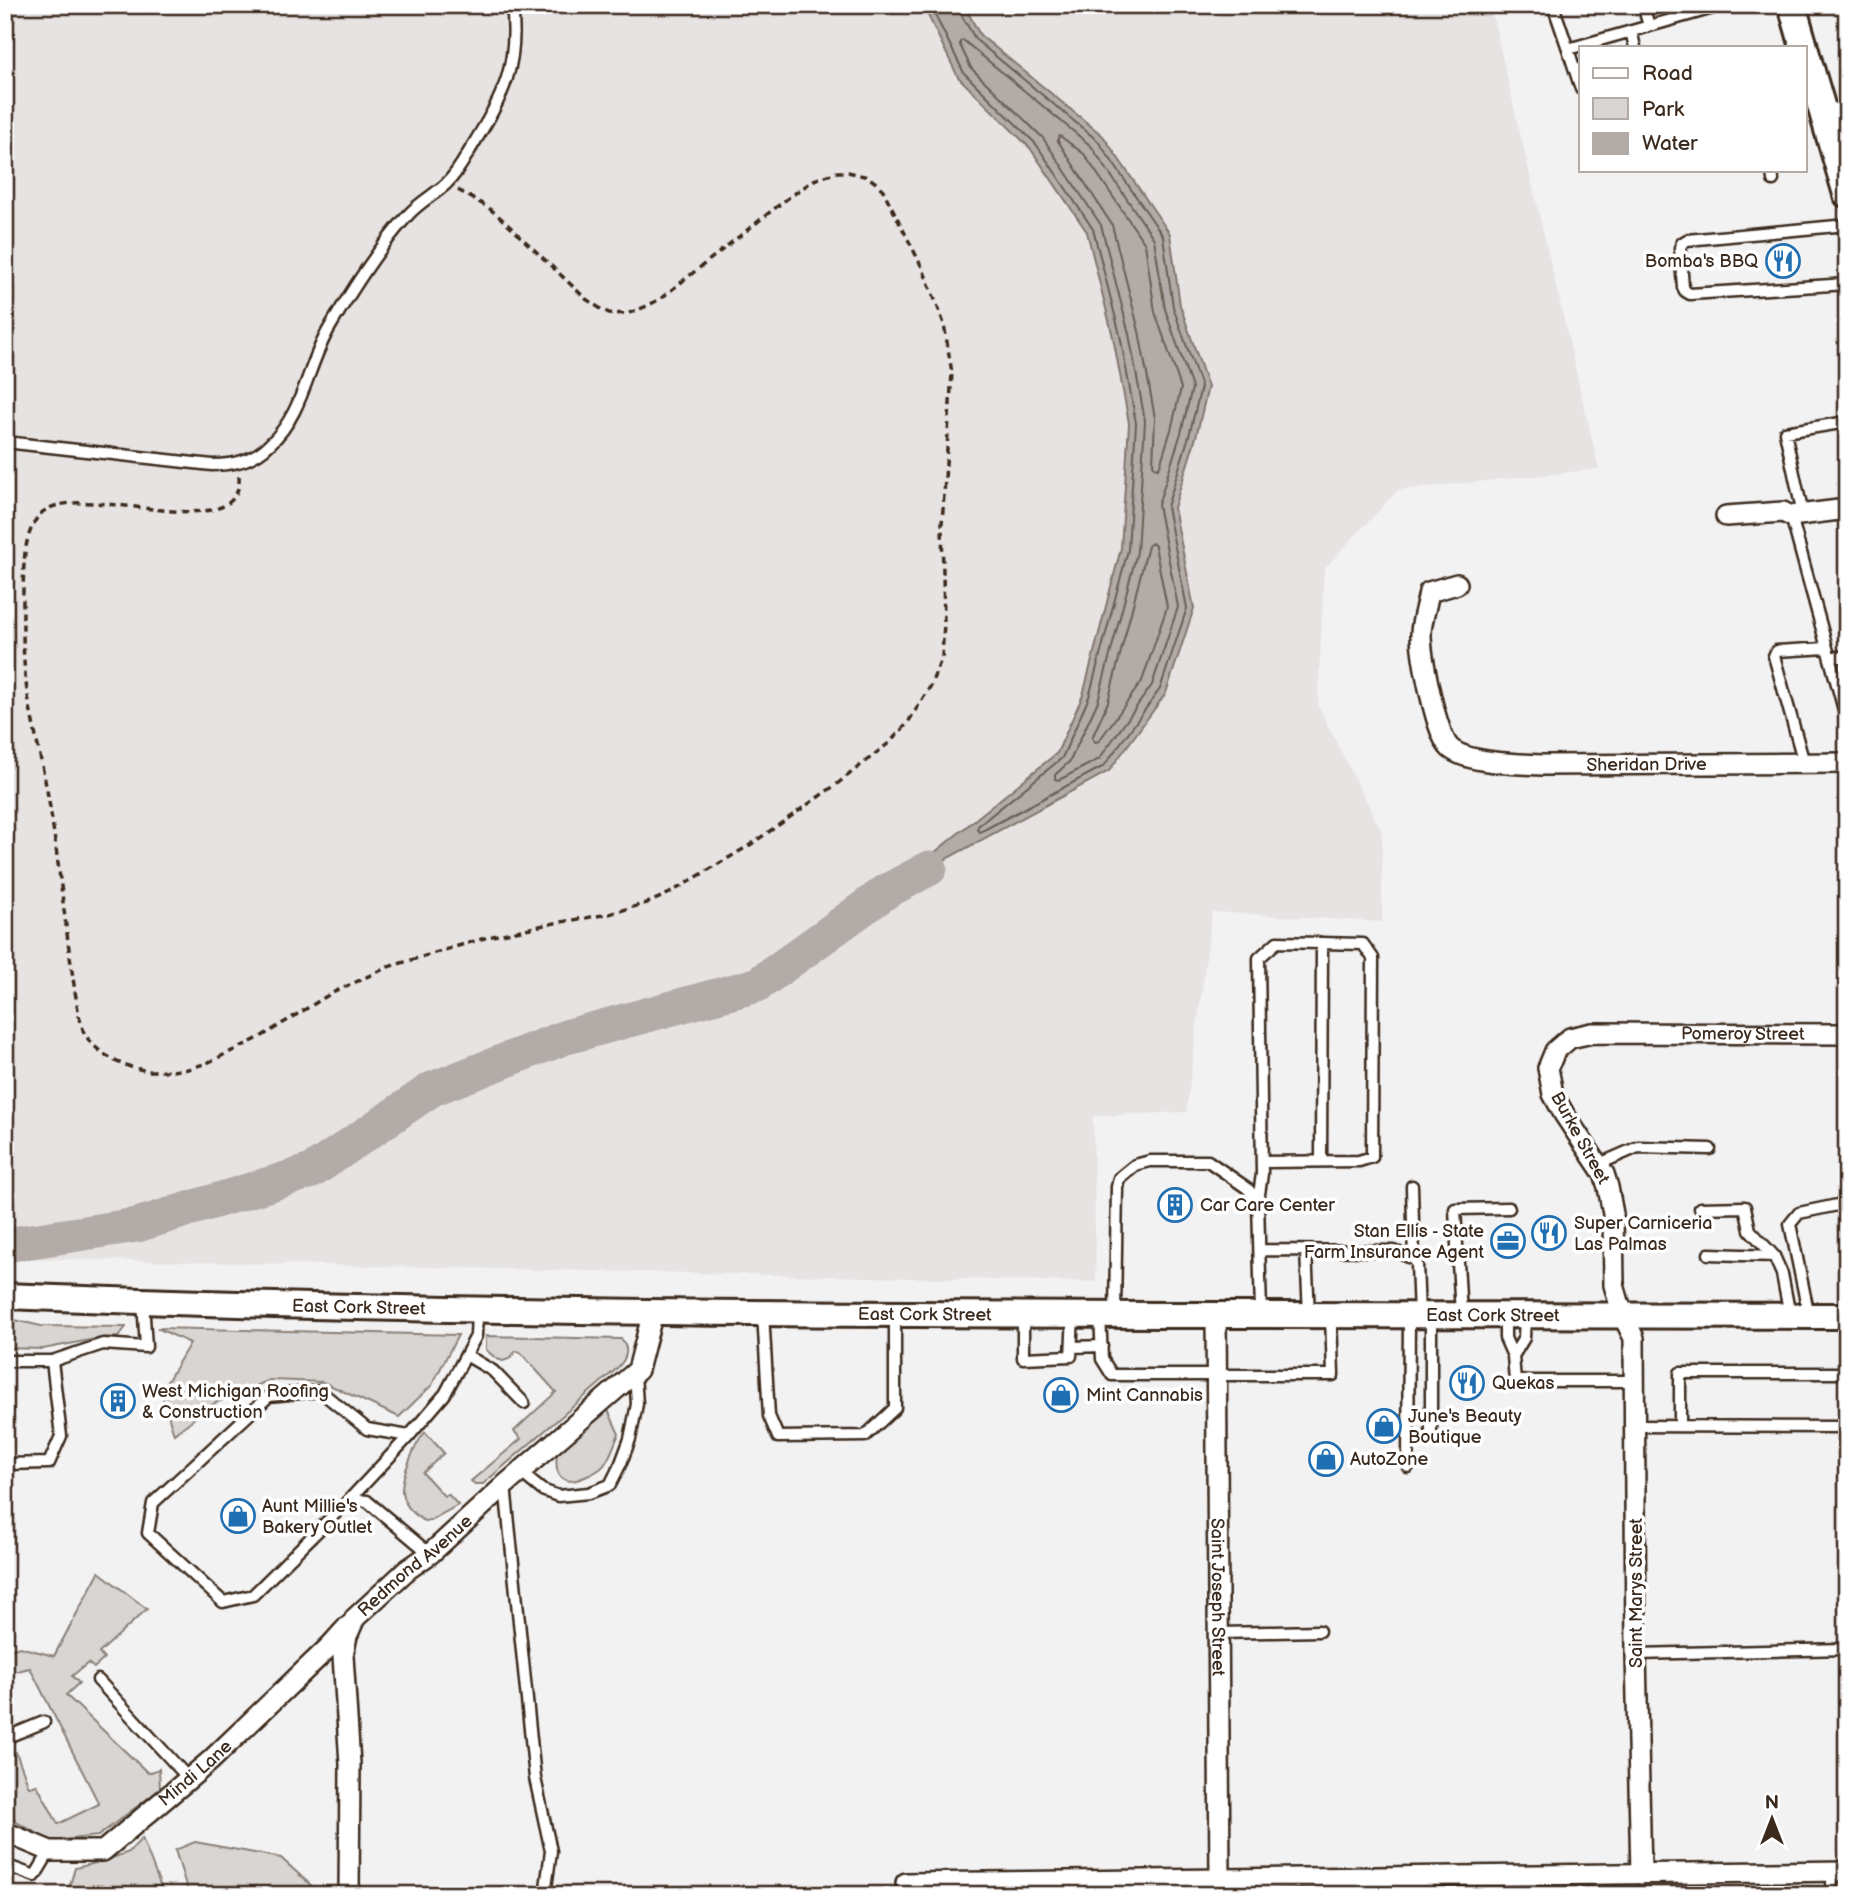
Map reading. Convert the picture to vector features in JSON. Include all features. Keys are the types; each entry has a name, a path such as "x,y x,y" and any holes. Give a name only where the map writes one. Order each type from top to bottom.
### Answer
{"main road":[{"path":"1792,5 1803,46"},
{"path":"1806,55 1823,104 1847,194"}],"street":[{"path":"1726,516 1783,512 1797,515 1847,509"},
{"name":"Sheridan Drive","path":"1457,584 1429,592 1421,633 1425,665 1441,732 1449,748 1464,756 1498,762 1545,765 1847,763"},
{"name":"Burke Street","path":"1623,1316 1614,1285 1613,1214 1608,1187 1604,1174 1553,1094 1548,1068 1555,1051 1570,1038 1592,1033 1640,1033"},
{"name":"Pomeroy Street","path":"1640,1033 1847,1034"},
{"name":"East Cork Street","path":"5,1296 143,1302 653,1312 1847,1317"},
{"path":"635,1373 653,1312"},
{"name":"Saint Joseph Street","path":"1216,1315 1220,1880"},
{"name":"Saint Marys Street","path":"1623,1316 1634,1338 1636,1654 1641,1874"},
{"name":"Redmond Avenue","path":"349,1895 350,1764 343,1656 347,1636 355,1618 635,1373"},
{"name":"Mindi Lane","path":"5,1830 50,1851 103,1851 210,1761 330,1646 355,1618"},
{"path":"906,1883 1840,1871"}],"lane":[{"path":"5,442 193,463 237,464 258,455 280,434 298,406 322,341 369,266 409,214 447,184 493,112 504,89 514,49 512,5"},
{"path":"1553,5 1579,83"},
{"path":"1643,5 1649,26"},
{"path":"1567,49 1724,5"},
{"path":"1631,31 1635,46"},
{"path":"1847,225 1687,240 1680,248 1683,287 1690,294 1847,284"},
{"path":"1847,422 1785,432 1797,515 1828,653 1847,720"},
{"path":"1804,763 1774,656 1777,651 1828,653 1847,657"},
{"path":"1261,1315 1258,1201 1262,1161 1259,958 1277,942 1363,944 1373,958 1373,1157 1359,1161 1262,1161"},
{"path":"1321,1161 1322,943"},
{"path":"1597,1164 1637,1147 1710,1149"},
{"path":"1258,1201 1247,1188 1208,1161 1150,1161 1135,1165 1119,1178 1102,1346 1102,1359 1112,1375 1332,1375 1306,1251"},
{"path":"1412,1186 1414,1259 1417,1264 1431,1441"},
{"path":"1799,1316 1790,1224 1799,1213 1847,1203"},
{"path":"1700,1208 1745,1207 1750,1230 1774,1256 1799,1316"},
{"path":"1461,1315 1455,1209 1509,1208"},
{"path":"1259,1250 1394,1251 1414,1259"},
{"path":"1709,1254 1774,1256"},
{"path":"5,1361 52,1361 103,1345 146,1348 143,1302"},
{"path":"409,1436 367,1429 320,1391 269,1396 153,1503 148,1533 223,1602 253,1595 350,1499 409,1436 445,1394 475,1336 477,1309"},
{"path":"763,1312 769,1416 778,1437 865,1436 895,1408 895,1313"},
{"path":"1023,1314 1023,1358 1071,1356 1073,1314"},
{"path":"1408,1467 1420,1315"},
{"path":"1515,1315 1505,1338 1513,1356 1516,1381 1634,1381"},
{"path":"1513,1356 1524,1338 1515,1315"},
{"path":"1072,1347 1102,1346"},
{"path":"466,1355 493,1371 524,1403"},
{"path":"5,1464 49,1463 61,1436 52,1361"},
{"path":"545,1895 551,1851 536,1778 513,1478 558,1496 590,1493 610,1485 630,1439 637,1404 635,1373"},
{"path":"1680,1425 1680,1373 1847,1373"},
{"path":"1635,1426 1847,1427"},
{"path":"350,1499 367,1502 430,1554"},
{"path":"1219,1633 1319,1631"},
{"path":"1636,1654 1847,1649"},
{"path":"98,1680 188,1779"},
{"path":"5,1738 44,1722"},
{"path":"5,1865 35,1876 50,1851"},
{"path":"1832,1895 1840,1871"}],"path":[{"path":"237,464 239,488 236,496 218,509 192,512 59,503 45,509 38,516 26,541 23,656 52,819 79,1016 84,1033 91,1043 117,1062 147,1071 188,1069 247,1044 330,994 387,967 488,937 609,914 650,902 750,845 837,784 889,743 907,724 930,687 942,657 943,513 951,373 944,324 939,310 892,205 876,183 868,177 848,172 837,172 814,180 660,299 620,315 609,313 586,299 489,208 447,184"}],"shaded area":[{"path":"5,5 1490,5 1599,469 1398,490 1324,569 1318,706 1382,832 1382,922 1212,912 1186,1112 1093,1116 1096,1282 5,1258"}],"green space":[{"path":"5,1319 41,1326 126,1327 118,1337 43,1349 5,1348"},
{"path":"157,1328 458,1335 432,1385 399,1417 323,1382 270,1380 213,1404 174,1434 161,1392 190,1343"},
{"path":"486,1336 621,1339 625,1345 626,1356 611,1374 483,1484 475,1484 471,1481 521,1439 514,1431 556,1392 520,1352 516,1351 503,1361 497,1359 486,1350"},
{"path":"608,1410 619,1434 606,1461 598,1471 577,1480 565,1480 558,1473 557,1453"},
{"path":"425,1432 444,1453 423,1473 444,1496 448,1494 458,1505 424,1521 408,1507 402,1485 412,1453"},
{"path":"99,1572 147,1609 99,1653 104,1659 94,1668 88,1663 72,1676 79,1683 66,1695 148,1773 159,1769 160,1789 98,1836 51,1841 16,1822 5,1802 5,1755 16,1752 29,1787 37,1785 58,1824 99,1804 30,1668 5,1674 5,1651 20,1647 54,1656"},
{"path":"142,1838 164,1895 67,1895 75,1868 129,1852"},
{"path":"195,1842 281,1858 315,1889 315,1895 189,1895 175,1850"}],"water":[{"path":"923,5 964,5 980,35 1103,136 1170,234 1180,305 1208,387 1174,508 1194,608 1166,693 1109,771 887,891 1057,753 1083,695 1121,548 1129,423 1113,337 1087,232 1030,148 958,77"}],"waterway":[{"path":"5,1245 137,1225 312,1171 432,1089 566,1037 757,985 887,891 930,868"}],"place":[{"name":"Bomba's BBQ","path":"1783,261"},
{"name":"Car Care Center","path":"1175,1205"},
{"name":"Super Carniceria Las Palmas","path":"1549,1233"},
{"name":"Stan Ellis - State Farm Insurance Agent","path":"1508,1241"},
{"name":"Quekas","path":"1467,1383"},
{"name":"Mint Cannabis","path":"1061,1395"},
{"name":"West Michigan Roofing & Construction","path":"118,1401"},
{"name":"June's Beauty Boutique","path":"1384,1426"},
{"name":"AutoZone","path":"1326,1459"},
{"name":"Aunt Millie's Bakery Outlet","path":"238,1516"}]}
